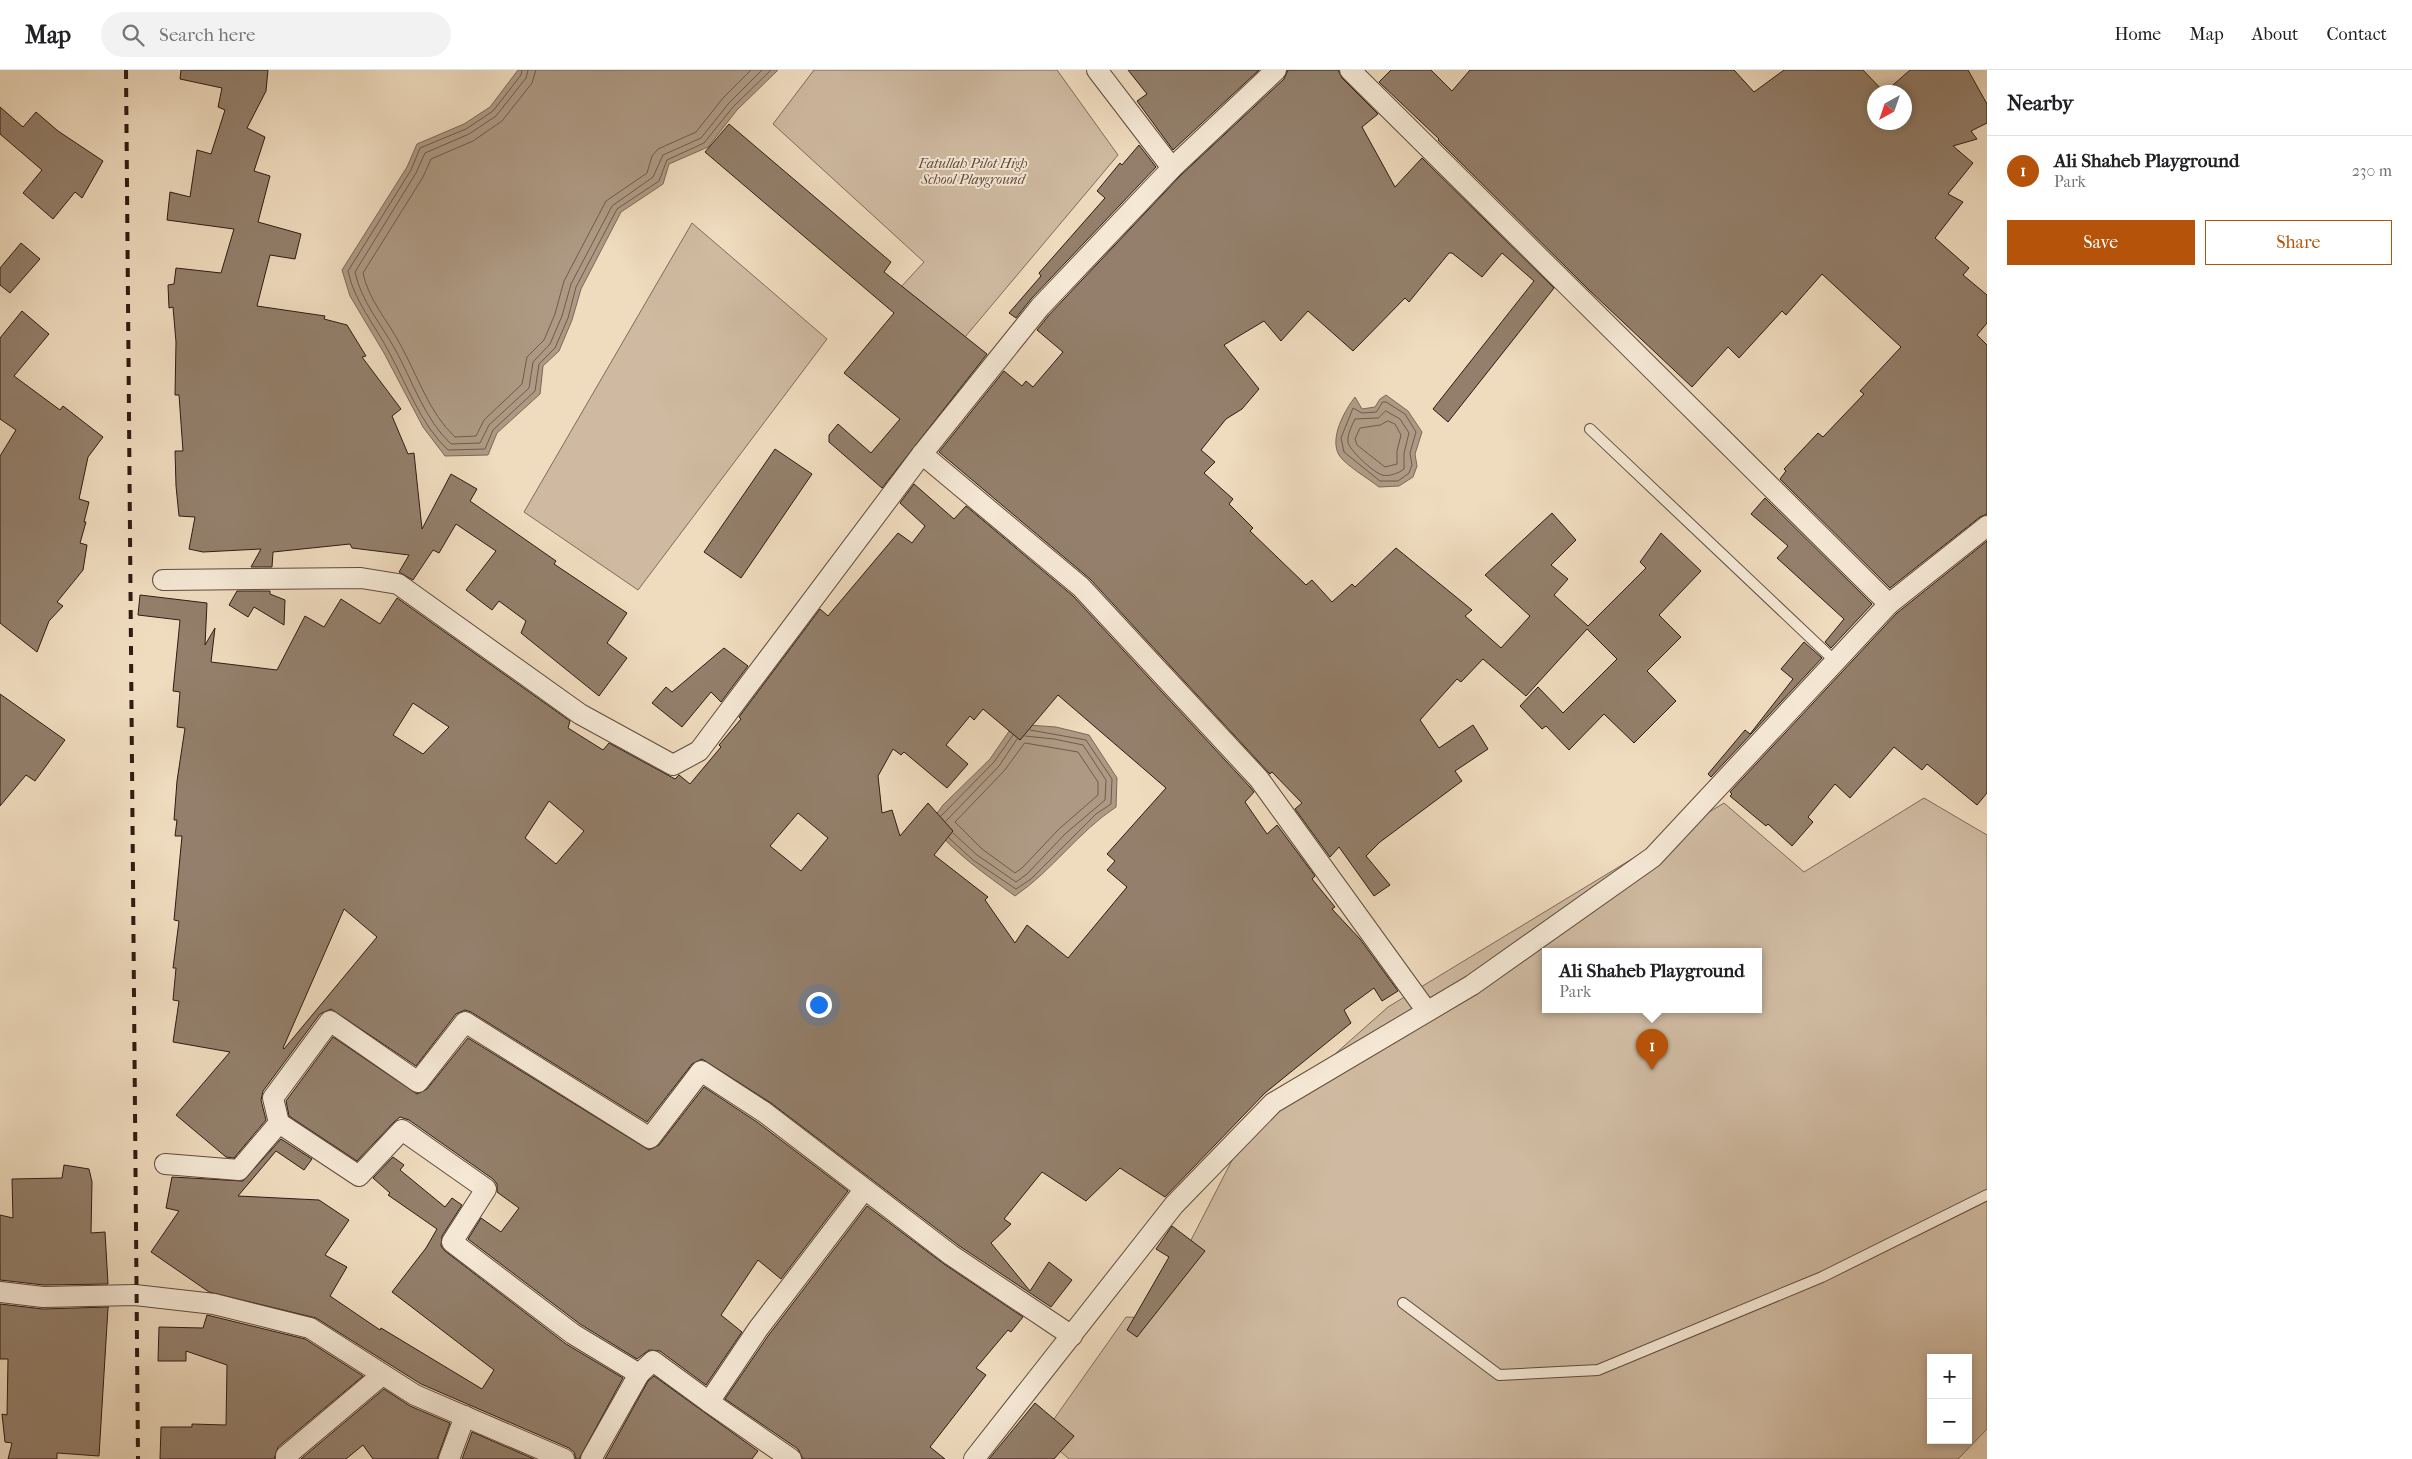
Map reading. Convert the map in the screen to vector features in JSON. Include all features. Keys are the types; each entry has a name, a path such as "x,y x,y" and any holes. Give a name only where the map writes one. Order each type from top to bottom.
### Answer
{"street":[{"path":"1097,70 1172,168"},
{"path":"164,580 361,578 398,584 580,714 673,765 699,750 922,454 1040,307 1172,168 1276,70"},
{"path":"1350,70 1888,604"},
{"path":"922,454 1081,588 1259,779 1426,1010"},
{"path":"974,1459 1174,1205 1273,1103 1426,1010 1472,985 1653,857 1888,604 1987,526"},
{"path":"639,1374 573,1334 452,1242 486,1190 402,1130 358,1176 279,1123 273,1098 330,1021 418,1082 465,1022 650,1138 701,1071 764,1112 951,1256 1072,1336"},
{"path":"165,1164 239,1170 279,1123"},
{"path":"709,1402 758,1329 864,1190"},
{"path":"0,1292 43,1297 135,1296 214,1304 310,1328 415,1395 564,1459"},
{"path":"591,1459 639,1374 653,1361 791,1459"},
{"path":"286,1459 286,1456 382,1375"},
{"path":"450,1459 464,1416"}],"lane":[{"path":"1590,429 1836,662"},
{"path":"1404,1303 1499,1375 1598,1370 1822,1277 1987,1195"}],"green space":[{"name":"Fatullah Pilot High School Playground","path":"814,70 1057,70 1118,155 960,343 900,288 924,262 773,124"},
{"path":"692,223 827,339 638,590 524,512"},
{"path":"1924,798 1987,835 1987,1429 1958,1459 1069,1459 1060,1451 1054,1419 1126,1317 1151,1318 1246,1133 1388,1007 1724,803 1804,872"}],"water":[{"path":"518,70 778,70 737,110 708,147 669,164 663,184 621,212 581,289 572,320 559,351 543,366 540,394 497,433 488,455 445,456 423,427 384,353 350,296 342,270 407,167 417,144 464,124 490,107"},
{"path":"1386,395 1408,411 1422,432 1415,454 1417,466 1413,477 1399,486 1379,487 1342,459 1336,448 1336,441 1343,417 1355,397 1362,409 1375,407 1380,399"},
{"path":"1014,724 1056,727 1089,735 1117,778 1116,807 1102,817 1029,886 1015,896 949,844 930,823 943,805 990,759"}],"building":[{"path":"181,70 268,70 266,91 247,128 265,137 254,171 270,176 258,222 301,234 295,259 270,255 257,306 325,316 324,319 347,325 366,356 362,357 401,409 392,416 408,454 414,453 422,529 451,474 477,489 470,501 556,561 554,564 627,613 607,643 627,658 599,696 521,633 526,621 499,601 492,610 466,590 496,551 456,524 439,553 433,550 413,580 399,572 409,555 352,548 350,544 273,552 272,567 251,567 261,549 203,552 189,549 195,517 179,516 175,451 183,451 179,395 175,395 176,342 173,307 169,308 168,285 174,284 176,268 221,273 234,229 167,220 170,192 190,197 197,150 211,154 225,110 218,107 222,88 180,79"},
{"path":"1128,70 1259,70 1173,150 1137,101 1147,94"},
{"path":"1288,70 1338,70 1342,78 1378,114 1362,127 1395,187 1422,158 1554,288 1448,422 1433,409 1534,281 1502,253 1482,277 1452,253 1449,253 1409,302 1405,298 1353,351 1308,311 1281,341 1264,321 1224,345 1259,389 1242,409 1226,419 1201,450 1215,462 1204,473 1233,499 1229,504 1253,528 1250,531 1306,585 1312,580 1332,602 1352,584 1355,587 1396,548 1472,610 1465,616 1501,648 1530,616 1485,575 1552,513 1576,540 1551,565 1568,579 1554,595 1588,626 1646,568 1640,562 1661,533 1701,571 1659,615 1681,637 1647,671 1676,701 1634,743 1604,714 1569,750 1546,726 1542,729 1520,706 1538,687 1563,713 1617,659 1587,629 1526,696 1483,659 1461,682 1457,679 1420,720 1439,748 1473,725 1488,749 1455,771 1462,781 1380,842 1366,856 1390,885 1374,896 1339,847 1330,857 1295,809 1302,803 1272,772 1270,774 1090,579 939,452 1004,371 1022,386 1026,381 1033,387 1063,352 1037,330 1049,315 1180,176 1284,79"},
{"path":"1391,70 1431,70 1452,91 1470,70 1734,70 1754,92 1784,70 1863,70 1877,85 1867,85 1867,130 1912,130 1912,85 1893,85 1910,70 1968,70 1987,104 1987,123 1971,131 1977,139 1953,146 1973,163 1948,194 1963,202 1935,238 1969,268 1963,275 1987,295 1987,323 1977,335 1987,345 1987,514 1980,517 1890,588 1780,479 1786,471 1784,469 1818,433 1823,437 1864,394 1860,391 1901,347 1822,274 1786,315 1782,311 1739,358 1728,347 1692,387 1589,290 1439,139 1379,82"},
{"path":"0,107 23,127 36,112 58,131 103,161 82,198 75,192 53,219 23,193 42,170 0,134"},
{"path":"729,124 891,262 884,272 987,354 882,488 829,442 829,435 838,424 871,453 900,419 844,373 894,313 705,152"},
{"path":"1139,145 1156,167 1031,299 1016,318 1009,313 1041,276 1039,273 1105,198 1097,191 1120,163 1122,165"},
{"path":"21,243 40,259 10,293 0,285 0,268"},
{"path":"22,311 49,334 14,376 60,410 63,406 103,437 88,457 79,499 89,502 80,543 87,545 83,570 57,602 63,606 49,621 37,652 0,623 0,456 16,430 0,419 0,338"},
{"path":"775,449 812,474 741,578 704,552"},
{"path":"914,484 954,519 966,506 1073,596 1250,787 1254,792 1245,802 1267,834 1277,825 1315,876 1312,879 1335,907 1332,909 1360,939 1398,991 1382,1001 1374,988 1344,1010 1351,1023 1265,1093 1165,1197 1120,1168 1086,1201 1042,1172 1004,1219 1011,1224 991,1243 1030,1291 1049,1262 1072,1280 1051,1307 958,1245 771,1103 702,1059 692,1064 647,1122 471,1012 465,1010 456,1014 416,1066 331,1009 320,1014 263,1091 261,1100 266,1120 234,1158 226,1157 176,1115 230,1052 173,1042 179,1001 173,1000 176,968 173,968 179,921 174,920 182,836 175,836 177,820 174,820 177,781 185,728 177,727 180,692 173,691 180,620 138,615 140,595 207,603 205,645 215,628 211,662 277,670 305,616 324,627 341,599 380,624 397,598 570,721 568,728 603,750 609,743 675,779 679,775 690,784 721,747 719,745 741,719 739,717 820,609 828,616 898,533 912,543 925,526 900,503","holes":["1058,695 1166,788 1107,854 1115,861 1107,870 1127,887 1068,958 1027,925 1015,943 985,900 988,897 934,855 953,831 928,803 900,836 892,810 882,813 878,776 893,749 901,755 904,752 947,788 968,764 946,745 970,716 974,720 983,709 1020,740","413,703 449,727 423,754 393,735","549,801 584,831 556,864 525,838","798,813 828,838 801,871 770,846","344,909 377,937 283,1048"]},
{"path":"1765,498 1872,604 1831,648 1825,642 1844,619 1777,558 1788,546 1751,514"},
{"path":"1987,541 1987,793 1977,805 1927,764 1922,770 1894,747 1850,798 1835,784 1808,817 1813,822 1792,846 1768,824 1766,826 1730,796 1732,794 1730,792 1897,613"},
{"path":"237,591 270,591 270,594 285,600 284,625 254,607 248,617 229,605"},
{"path":"1804,642 1822,658 1711,777 1708,774 1745,730 1750,734 1793,679 1781,669"},
{"path":"724,648 748,666 721,702 711,692 682,727 652,703 666,687 672,692"},
{"path":"0,694 65,740 35,781 26,775 0,806"},
{"path":"333,1037 417,1094 427,1089 468,1038 649,1150 659,1145 704,1087 757,1122 848,1191 781,1279 758,1260 721,1315 742,1332 706,1385 660,1351 649,1350 637,1359 580,1324 468,1239 481,1218 501,1232 519,1208 497,1192 497,1184 493,1179 409,1120 400,1117 357,1161 289,1116 286,1101"},
{"path":"281,1139 312,1159 304,1170 276,1151 238,1196 319,1200 349,1220 325,1255 347,1267 330,1296 380,1330 381,1328 482,1389 494,1370 392,1292 426,1248 437,1229 388,1195 390,1193 373,1178 393,1157 404,1165 400,1170 445,1207 452,1198 462,1205 442,1236 441,1246 445,1251 566,1344 623,1378 579,1459 576,1459 574,1452 569,1448 421,1384 316,1318 209,1292 151,1252 179,1211 166,1208 172,1177 243,1181"},
{"path":"64,1165 89,1169 92,1182 91,1233 105,1232 108,1284 44,1285 0,1280 0,1215 13,1218 12,1179 62,1178"},
{"path":"867,1206 944,1264 1023,1317 1011,1332 1008,1330 976,1368 986,1375 930,1447 945,1459 803,1459 798,1449 725,1399 768,1336"},
{"path":"1172,1226 1205,1251 1137,1337 1127,1330 1169,1257 1156,1249"},
{"path":"0,1304 43,1309 109,1307 99,1456 57,1453 57,1459 8,1459 12,1443 5,1442 2,1414 7,1415 8,1359 0,1359"},
{"path":"207,1315 305,1339 363,1376 278,1447 274,1459 160,1459 161,1427 192,1427 192,1424 226,1425 227,1365 186,1351 186,1361 158,1361 159,1327 203,1328"},
{"path":"654,1376 758,1451 752,1459 605,1459 648,1381"},
{"path":"384,1389 410,1406 450,1423 437,1459 373,1459 363,1445 346,1459 301,1459"},
{"path":"1035,1403 1074,1436 1054,1459 989,1459"},
{"path":"472,1432 534,1459 462,1459"}],"railway":[{"path":"126,70 138,1459"}],"place":[{"name":"Ali Shaheb Playground","path":"1652,1070"}]}
